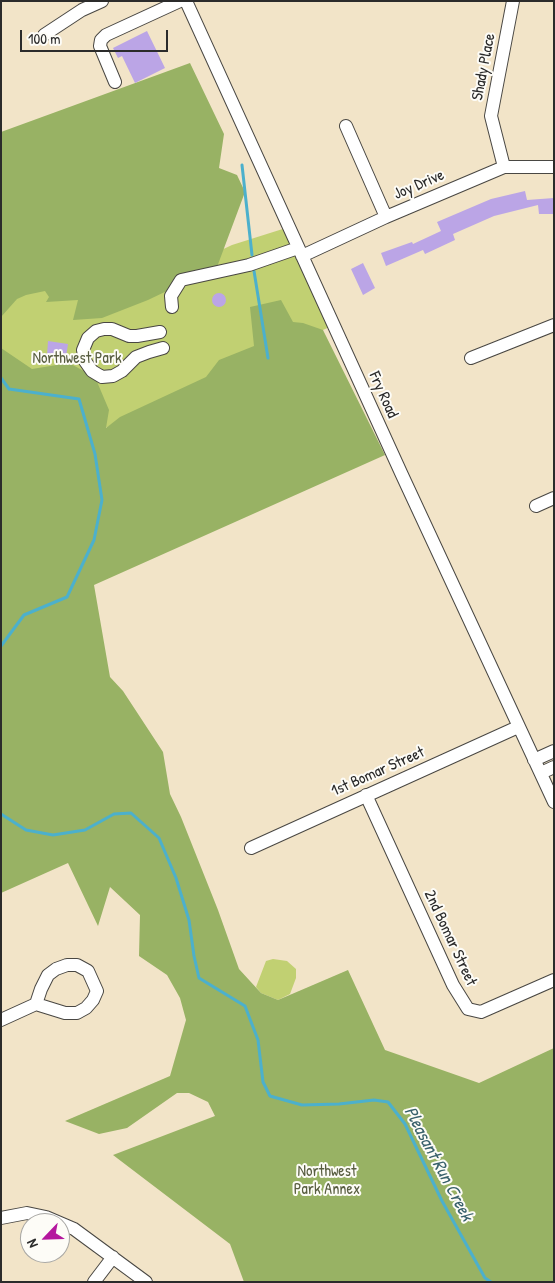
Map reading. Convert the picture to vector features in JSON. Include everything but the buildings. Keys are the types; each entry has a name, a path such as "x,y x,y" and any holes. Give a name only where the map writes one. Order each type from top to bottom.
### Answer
{"street":[{"path":"44,35 82,10 102,1"},
{"path":"115,82 100,46 101,40 106,35 180,1"},
{"name":"Fry Road","path":"186,1 554,802"},
{"name":"Shady Place","path":"504,167 491,116 513,1"},
{"path":"346,126 386,217"},
{"name":"Joy Drive","path":"172,307 171,296 181,280 300,252 504,167 554,167"},
{"path":"471,358 554,325"},
{"path":"160,332 129,336 104,328 88,338 83,350 85,362 92,371 102,377 113,376 122,371 136,358 163,348"},
{"path":"536,506 554,498"},
{"name":"1st Bomar Street","path":"251,848 518,727"},
{"path":"534,760 554,751"},
{"path":"541,773 554,767"},
{"name":"2nd Bomar Street","path":"366,795 453,985 468,1009 481,1012 554,980"},
{"path":"1,1020 36,1004 64,1013 77,1013 86,1008 93,1000 97,991 88,971 77,965 67,964 48,975 36,1004"},
{"path":"1,1218 27,1213 46,1217 74,1229 146,1282"},
{"path":"94,1282 112,1257"}],"green space":[{"path":"190,63 224,134 219,168 237,175 245,192 217,267 148,300 102,318 73,320 78,300 46,302 49,297 45,291 17,299 1,317 1,132"},
{"name":"Northwest Park","path":"289,227 334,325 1,475 1,251 153,282 232,245"},
{"name":"Northwest Park Annex","path":"281,300 293,322 303,323 323,330 385,455 94,585 110,677 123,691 163,752 170,794 218,910 239,969 261,993 278,1000 348,970 385,1050 479,1083 554,1048 554,1282 244,1282 230,1244 113,1155 215,1116 208,1102 189,1093 177,1093 127,1128 99,1134 65,1121 170,1076 186,1020 180,998 167,975 139,956 140,915 110,887 98,926 68,863 1,893 1,348 32,369 69,363 95,377 109,410 106,428 120,417 206,377 219,360 254,346 250,307"},
{"path":"273,959 287,961 296,969 296,978 290,994 278,1000 261,993 256,987 266,961"}],"waterway":[{"path":"242,165 252,255"},
{"path":"254,271 268,358"},
{"name":"Pleasant Run Creek","path":"1,378 9,389 79,399 95,454 102,500 94,540 67,597 24,615 1,646"},
{"name":"Pleasant Run Creek","path":"1,814 26,830 53,835 85,830 114,814 131,813 159,838 176,878 189,920 199,978 245,1006 258,1040 263,1082 270,1096 302,1105 339,1104 374,1100 388,1102 405,1124 442,1201 485,1278 491,1282"}]}
